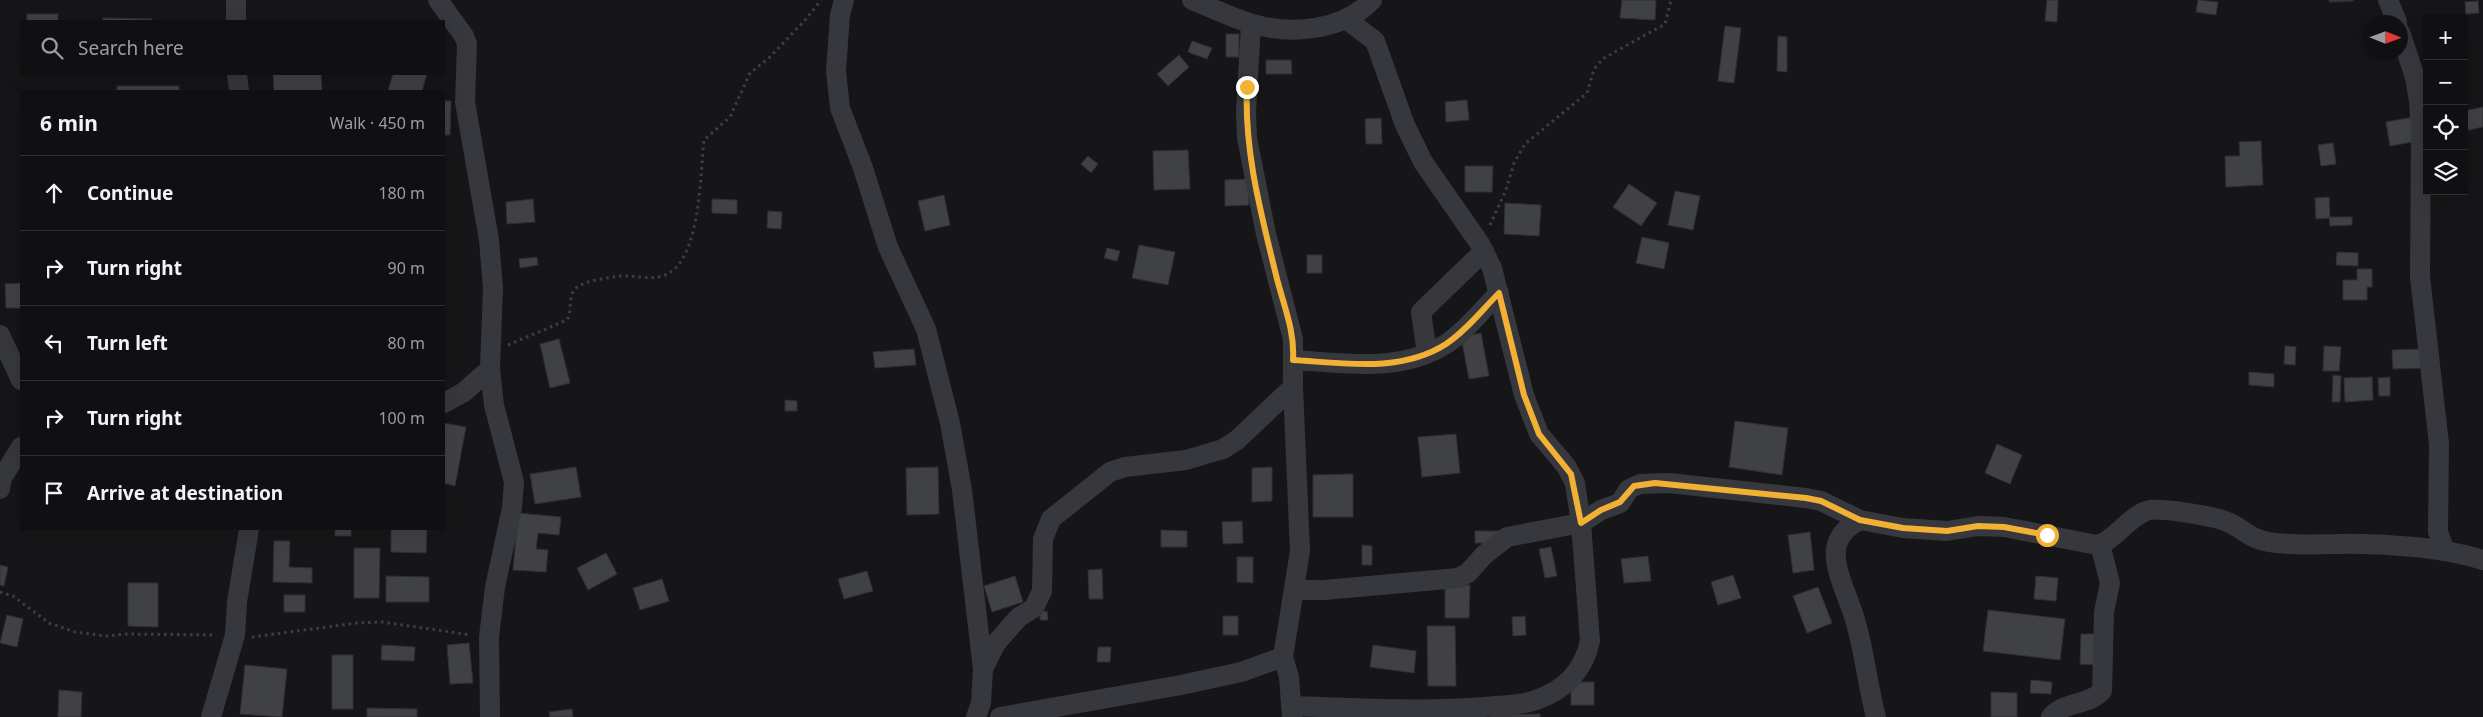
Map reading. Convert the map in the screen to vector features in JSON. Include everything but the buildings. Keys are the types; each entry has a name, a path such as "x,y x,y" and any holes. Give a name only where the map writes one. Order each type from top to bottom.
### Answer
{"street":[{"path":"236,0 236,20"},
{"path":"438,0 464,36 467,44 465,102 490,254 494,316 491,360 494,405 508,452 514,489 495,587 488,637 490,717"},
{"path":"844,0 840,16 836,71 840,108 863,168 888,248 928,338 950,423 962,490 983,670 981,703 976,717"},
{"path":"1192,0 1251,24 1282,29 1308,29 1346,19 1366,7 1372,0"},
{"path":"2388,0 2394,15"},
{"path":"1251,24 1246,112 1247,138 1266,234 1292,332 1300,551 1283,658 1292,712 1450,710 1520,705 1538,699 1562,687 1577,673 1587,655 1590,641 1581,523 1571,474 1539,434 1524,395 1492,268 1482,248 1424,162 1405,125 1374,41 1346,19"},
{"path":"2408,56 2415,77 2419,101 2420,277 2439,444 2438,532 2445,551"},
{"path":"237,75 239,90"},
{"path":"1427,353 1421,312 1482,248"},
{"path":"1293,360 1379,365 1427,353 1448,343 1499,293"},
{"path":"0,334 20,378"},
{"path":"445,402 464,392 491,360"},
{"path":"983,670 996,642 1019,617 1034,608 1042,590 1043,539 1052,519 1110,472 1125,467 1186,460 1223,450 1237,440 1293,387"},
{"path":"0,489 2,478 20,449"},
{"path":"1295,590 1324,590 1458,578 1468,573 1484,555 1508,537 1581,523 1601,510 1620,502 1634,486 1655,483 1806,498 1821,501 1860,520 1903,528 1947,531 1978,526 2004,527 2100,544 2130,522 2152,510 2225,521 2248,537 2269,542 2305,546 2337,544 2445,551 2483,560"},
{"path":"1860,520 1848,528 1839,538 1836,549 1837,561 1856,623 1876,717"},
{"path":"211,717 235,635 237,602 249,530"},
{"path":"2051,717 2058,709 2089,700 2102,691 2104,612 2110,583 2100,544"},
{"path":"1000,717 1181,685 1242,672 1283,658"}],"path":[{"path":"491,360 531,337 567,320 571,312 571,296 578,286 616,277 664,276 677,268 690,246 698,203 704,140 730,117 750,73 769,58 821,0"},
{"path":"1482,248 1502,200 1514,163 1525,144 1584,96 1588,91 1594,69 1604,58 1665,24 1671,0"},
{"path":"0,592 13,596 49,623 75,632 106,636 127,634 235,635 254,637 357,623 382,622 488,637"}],"route":[{"path":"1247,87 1247,138 1266,234 1292,332 1293,360 1379,365 1421,355 1448,343 1499,293 1524,395 1539,434 1571,474 1575,483 1581,523 1601,510 1623,500 1629,489 1634,486 1668,483 1707,489 1806,498 1821,501 1860,520 1870,520 1903,528 1947,531 1978,526 2004,527 2047,535"}]}
